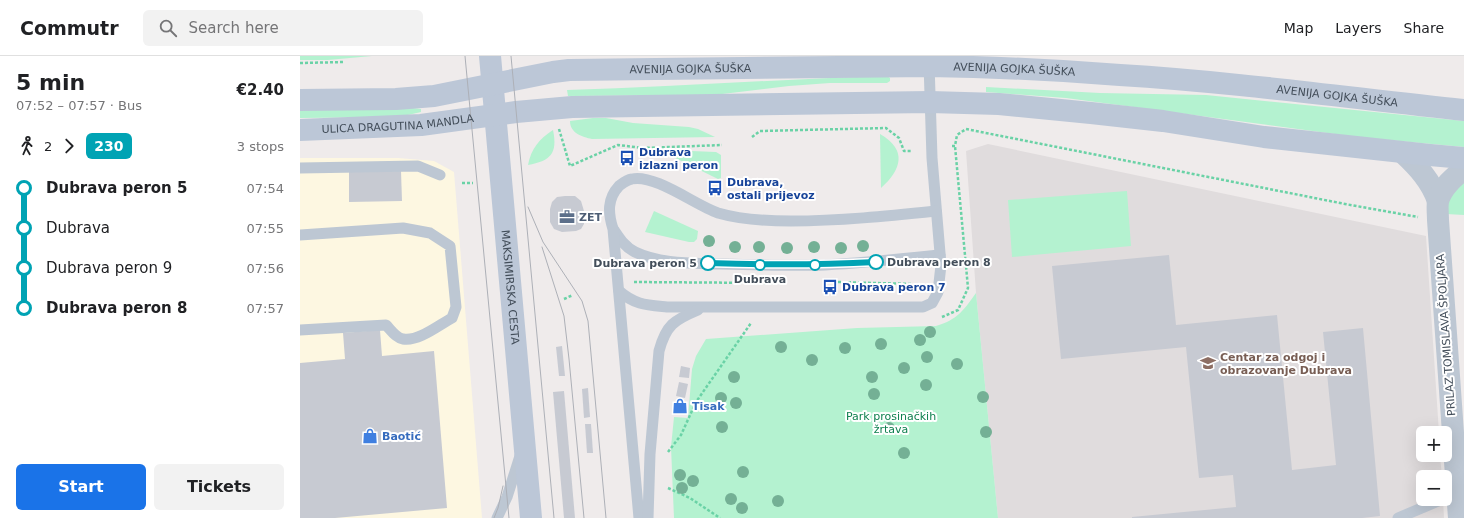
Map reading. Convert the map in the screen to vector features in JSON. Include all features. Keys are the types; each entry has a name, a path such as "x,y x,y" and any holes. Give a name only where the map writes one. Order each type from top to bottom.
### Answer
{"main road":[{"name":"MAKSIMIRSKA CESTA","path":"490,56 530,518"},
{"name":"AVENIJA GOJKA ŠUŠKA","path":"492,84 569,70 929,61 982,67 1197,81 1464,110"},
{"path":"300,100 416,98 434,96 492,84"},
{"path":"494,116 572,107 930,102 999,104 1162,121 1264,137 1403,153 1464,158"},
{"name":"ULICA DRAGUTINA MANDLA","path":"300,130 421,125 494,116"}],"street":[{"name":"PRILAZ TOMISLAVA ŠPOLJARA","path":"1403,153 1418,167 1430,182 1438,201 1448,470"},
{"name":"PRILAZ TOMISLAVA ŠPOLJARA","path":"1438,201 1451,179 1464,169"},
{"name":"PRILAZ TOMISLAVA ŠPOLJARA","path":"1452,503 1459,518"}],"lane":[{"path":"619,291 628,299 643,305 667,307 923,306 932,303 938,292 941,265 932,158 929,61"},
{"path":"300,168 418,166 440,176"},
{"path":"639,518 613,229 609,215 610,201 616,190 623,182 632,179 644,178 656,182 718,212 755,220 819,221 936,211"},
{"path":"300,235 403,228 430,233 450,246 456,307 452,318 418,338 403,339 394,334 386,325 300,330"},
{"path":"613,229 623,244 634,252 666,261 767,266 824,265 876,262 940,255"},
{"path":"648,518 650,454 659,352 663,336 679,317 704,307"},
{"path":"497,518 507,497 524,446"},
{"path":"1398,518 1427,506"}],"path":[{"path":"300,64 345,62"},
{"path":"558,126 570,166 618,145 643,148 722,145"},
{"path":"752,137 760,131 886,128 899,138 904,151 912,151"},
{"path":"952,146 955,146 957,135 966,129 973,130 1419,217"},
{"path":"462,183 473,183"},
{"path":"633,282 765,283"},
{"path":"837,282 912,284"},
{"path":"564,299 573,295"},
{"path":"668,452 681,435 696,402 752,323"},
{"path":"668,488 690,498 720,518"}],"shaded area":[{"name":"Centar za odgoj i obrazovanje Dubrava","path":"988,144 1426,236 1439,426 1416,426 1416,462 1441,462 1441,470 1416,470 1416,506 1443,506 1444,518 998,518 976,293 966,151"},
{"path":"300,158 398,158 434,161 454,172 482,518 300,518"}],"green space":[{"path":"300,56 372,56 328,60 300,60"},
{"path":"887,76 890,78 890,81 887,83 830,83 789,86 714,95 568,96 567,90 807,79"},
{"path":"986,87 1100,93 1206,95 1464,121 1464,147 1357,137 1066,98 986,92"},
{"path":"421,109 421,112 399,117 300,118 300,110"},
{"path":"606,118 633,123 689,127 698,129 715,137 592,139 577,134 572,129 570,121"},
{"path":"553,130 554,145 551,155 542,161 528,165 531,154 536,145"},
{"path":"880,134 889,140 898,153 897,167 888,181 881,188"},
{"path":"666,150 716,152 721,155 721,178 718,179 665,153"},
{"path":"1464,182 1464,215 1446,214 1450,196"},
{"path":"1127,191 1131,246 1012,257 1008,200"},
{"path":"654,211 698,231 697,239 694,242 689,242 645,232"},
{"name":"Park prosinačkih žrtava","path":"976,293 998,518 674,518 671,447 674,417 688,418 692,369 696,356 706,339 857,328 936,326 949,321 959,314"}],"building":[{"path":"401,171 402,201 349,202 349,172"},
{"name":"ZET","path":"575,196 581,201 584,211 584,224 581,229 576,231 562,232 554,229 550,222 550,209 552,202 557,197"},
{"path":"1169,255 1176,325 1277,315 1292,470 1336,465 1323,332 1363,328 1380,516 1362,518 1132,518 1236,507 1233,475 1199,478 1186,347 1061,359 1052,266"},
{"name":"Baotić","path":"380,330 382,356 434,351 447,508 335,518 300,518 300,363 345,359 343,333"},
{"path":"562,346 565,376 559,376 556,347"},
{"path":"681,366 690,368 689,378 679,377"},
{"path":"679,382 688,384 685,398 676,396"},
{"path":"588,388 590,417 584,418 582,389"},
{"path":"564,391 575,518 564,518 553,392"},
{"path":"585,424 591,424 593,453 587,453"}],"tram line":[{"path":"465,56 509,518"},
{"path":"511,56 554,518"},
{"path":"528,207 543,242 582,301 588,321 606,518"},
{"path":"542,247 564,316 584,518"},
{"path":"494,518 503,486"}],"bus line":[{"name":"230","path":"708,263 767,266 876,262"}],"place":[{"name":"Dubrava izlazni peron","path":"627,158"},
{"name":"Dubrava, ostali prijevoz","path":"715,188"},
{"name":"ZET","path":"567,217"},
{"name":"Dubrava peron 8","path":"876,262"},
{"name":"Dubrava peron 5","path":"708,263"},
{"name":"Dubrava","path":"760,265"},
{"name":"Dubrava peron 7","path":"830,287"},
{"name":"Centar za odgoj i obrazovanje Dubrava","path":"1208,363"},
{"name":"Tisak","path":"680,406"},
{"name":"Baotić","path":"370,436"}]}
